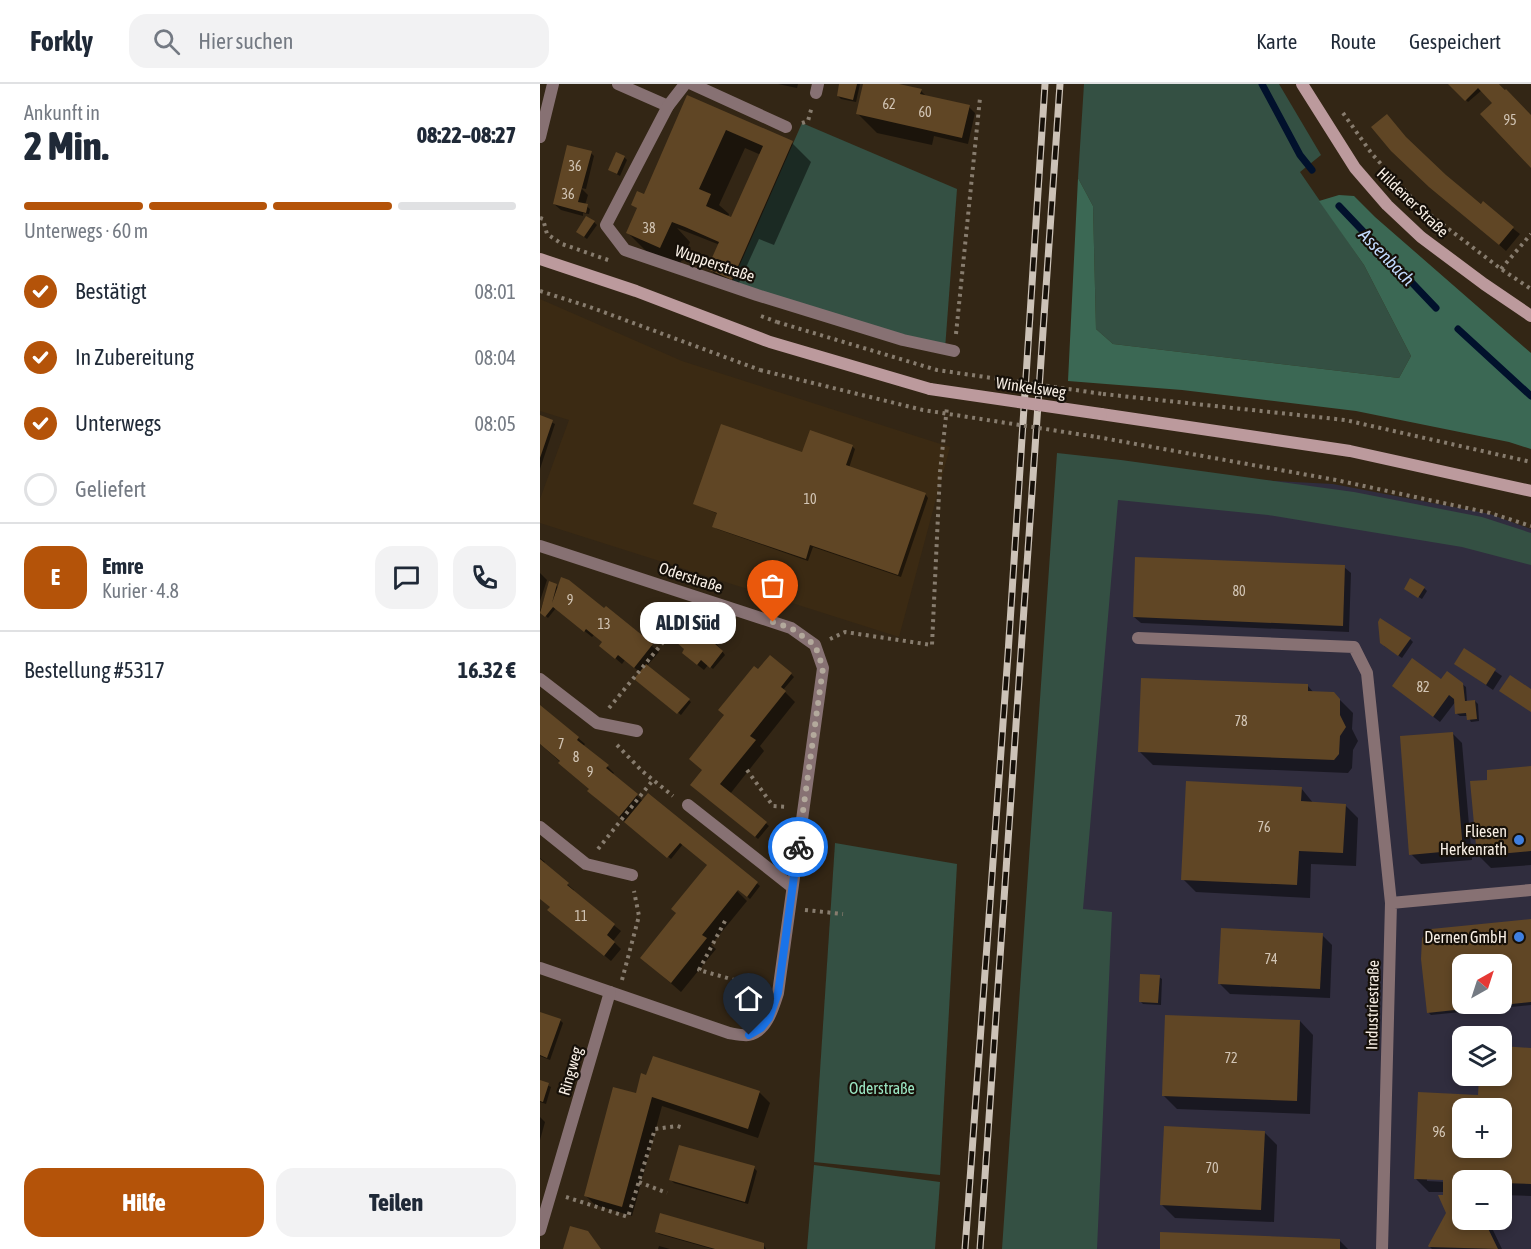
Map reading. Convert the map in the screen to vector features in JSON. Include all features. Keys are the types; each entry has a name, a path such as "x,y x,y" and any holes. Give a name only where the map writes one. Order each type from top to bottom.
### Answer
{"main road":[{"name":"Hildener Straße","path":"1302,84 1355,168 1388,205 1421,237 1531,316"},
{"name":"Winkelsweg","path":"540,259 636,291 770,342 930,389 1350,451 1531,491"}],"street":[{"path":"540,137 553,84"},
{"path":"618,84 668,106 685,84"},
{"path":"692,84 786,127"},
{"name":"Wupperstraße","path":"668,106 606,225 626,250 757,295 903,340 954,351"},
{"name":"Oderstraße","path":"540,546 791,628 815,645"},
{"name":"Industriestraße","path":"1138,638 1354,647 1367,673 1391,903 1382,1249"},
{"path":"540,968 729,1033 749,1035 761,1028 769,1018 778,993 790,909 823,668 815,645"},
{"path":"540,679 597,723 637,731"},
{"path":"688,805 792,887"},
{"path":"540,827 586,864 632,875"},
{"path":"1391,903 1531,890"},
{"name":"Ringweg","path":"540,1230 614,993"}],"path":[{"path":"786,127 808,121 817,88"},
{"path":"951,373 980,98"},
{"path":"1340,109 1372,154 1420,207 1531,289"},
{"path":"540,218 543,219 547,234 562,244"},
{"path":"1501,269 1531,234"},
{"path":"540,291 590,307 760,370"},
{"path":"777,322 937,370 1103,394 1345,420 1531,462"},
{"path":"815,645 845,632 932,645 940,472 948,406"},
{"path":"1097,437 1336,480 1490,513 1531,526"},
{"path":"688,805 680,802 642,771 597,723 700,597"},
{"path":"747,770 773,806 804,809"},
{"path":"586,864 653,780"},
{"path":"614,993 639,916 632,875"},
{"path":"790,909 843,914"},
{"path":"725,921 699,970 778,993"},
{"path":"551,1192 628,1217 655,1129 676,1126 684,1128"},
{"path":"639,1182 667,1193"}],"shaded area":[{"path":"540,299 682,361 950,447 899,637 540,523 540,499 569,420 540,411"},
{"path":"1070,470 1333,484 1490,514 1531,529 1531,1249 1021,1249"}],"green space":[{"path":"1084,84 1279,84 1321,155 1300,172 1364,265 1411,356 1399,378 1113,344 1096,329 1093,206 1078,178"},
{"path":"802,123 957,189 945,349 731,285"},
{"path":"1078,178 1093,206 1096,329 1113,344 1399,378 1411,356 1364,265 1319,201 1339,195 1354,196 1531,353 1531,449 1509,442 1356,411 1182,390 1068,381"},
{"path":"1057,453 1354,492 1482,517 1531,533 1531,565 1462,547 1268,515 1118,500 1083,909 1112,912 1097,1249 1002,1249"},
{"name":"Oderstraße","path":"835,843 957,864 940,1175 814,1162"},
{"path":"814,1165 940,1182 935,1249 807,1249"}],"building":[{"path":"839,84 857,84 853,100 837,96"},
{"path":"863,84 899,84 922,89 920,94 970,105 962,138 856,114"},
{"path":"1448,84 1499,84 1506,89 1531,115 1531,168 1480,114 1492,103 1478,88 1465,101"},
{"path":"687,95 793,141 732,280 707,269 719,242 672,222 660,248 626,233 637,208 631,205 637,191 644,194","holes":["726,130 763,146 731,217 706,206 711,194 699,189"]},
{"path":"1387,114 1406,137 1446,175 1481,204 1483,201 1514,227 1499,245 1429,187 1391,151 1371,127"},
{"path":"567,145 592,151 578,202 588,204 586,213 553,204"},
{"path":"616,152 625,156 617,174 608,170"},
{"path":"586,216 595,221 584,237 576,232"},
{"path":"540,415 553,420 540,458"},
{"path":"721,424 802,452 810,430 853,445 846,465 926,493 898,575 810,545 806,559 712,527 717,513 693,504"},
{"path":"1135,557 1345,565 1343,626 1133,617"},
{"path":"561,577 569,580 604,608 606,606 653,644 634,668 618,655 615,659 599,646 602,642 586,629 584,632 553,607 545,617 540,613 549,581 557,584 552,603"},
{"path":"1410,578 1425,587 1418,598 1404,589"},
{"path":"1380,618 1411,638 1398,656 1380,643 1378,622"},
{"path":"692,622 716,641 714,643 723,651 710,668 701,660 697,665 682,653 684,649 676,642"},
{"path":"1464,648 1496,669 1486,685 1454,664"},
{"path":"770,655 792,673 781,687 786,691 750,736 756,740 720,784 767,822 755,837 690,785 702,770 689,759 724,715 718,710 754,666 758,669"},
{"path":"1412,658 1441,679 1447,671 1463,683 1465,701 1475,700 1477,719 1467,720 1466,713 1455,714 1454,699 1449,695 1433,717 1392,686"},
{"path":"646,664 690,699 677,714 634,679"},
{"path":"1510,675 1531,689 1531,712 1499,691"},
{"path":"1141,678 1308,684 1308,691 1334,692 1340,699 1340,715 1346,727 1340,736 1339,754 1334,760 1138,752"},
{"path":"540,705 579,737 577,740 609,765 606,768 638,794 619,817 587,791 589,789 558,763 560,761 540,744"},
{"path":"1453,732 1463,850 1409,855 1400,736"},
{"path":"1531,766 1531,851 1477,856 1470,781 1487,780 1487,770"},
{"path":"1186,781 1302,787 1301,801 1346,804 1343,853 1299,851 1297,885 1181,880"},
{"path":"648,793 758,882 747,897 738,890 702,935 707,938 671,983 640,958 676,913 671,909 707,865 680,843 667,858 624,822"},
{"path":"540,859 569,883 567,885 615,924 607,935 615,942 604,956 547,910 550,907 540,899"},
{"path":"1531,919 1531,1002 1512,1004 1512,954 1452,954 1452,1010 1427,1013 1421,959 1422,938 1431,929"},
{"path":"1221,928 1323,933 1320,989 1218,984"},
{"path":"1140,974 1160,975 1158,1003 1139,1002"},
{"path":"540,1012 561,1019 547,1058 540,1055"},
{"path":"1165,1015 1300,1020 1297,1101 1162,1096"},
{"path":"1512,1047 1531,1048 1531,1184 1512,1183 1512,1170 1452,1170 1452,1230 1489,1230 1498,1249 1429,1247 1446,1213 1438,1195 1443,1195 1443,1180 1414,1179 1418,1092 1478,1095 1478,1086 1512,1086"},
{"path":"653,1056 760,1091 748,1129 652,1097 622,1207 584,1196 613,1087 636,1093 641,1073 646,1075"},
{"path":"540,1080 549,1083 543,1102 540,1101"},
{"path":"1164,1126 1265,1131 1261,1210 1160,1205"},
{"path":"679,1145 755,1166 745,1202 669,1180"},
{"path":"660,1213 764,1243 764,1249 715,1249 655,1232"},
{"path":"570,1226 588,1231 601,1249 563,1249"},
{"path":"1160,1232 1340,1239 1340,1249 1160,1249"}],"waterway":[{"name":"Assenbach","path":"1262,84 1300,155 1312,170"},
{"name":"Assenbach","path":"1339,206 1436,308"},
{"name":"Assenbach","path":"1458,329 1531,396"}],"railway":[{"path":"965,1249 1008,654 1045,84"},
{"path":"980,1249 1060,84"}],"way so far":[{"path":"773,622 791,628 815,645 823,668 798,847"}],"place":[{"name":"ALDI Süd","path":"773,622"},
{"name":"Fliesen Herkenrath","path":"1519,840"},
{"name":"Dernen GmbH","path":"1519,937"}],"route":[{"path":"749,1035 761,1028 769,1018 778,993 798,847"}]}
